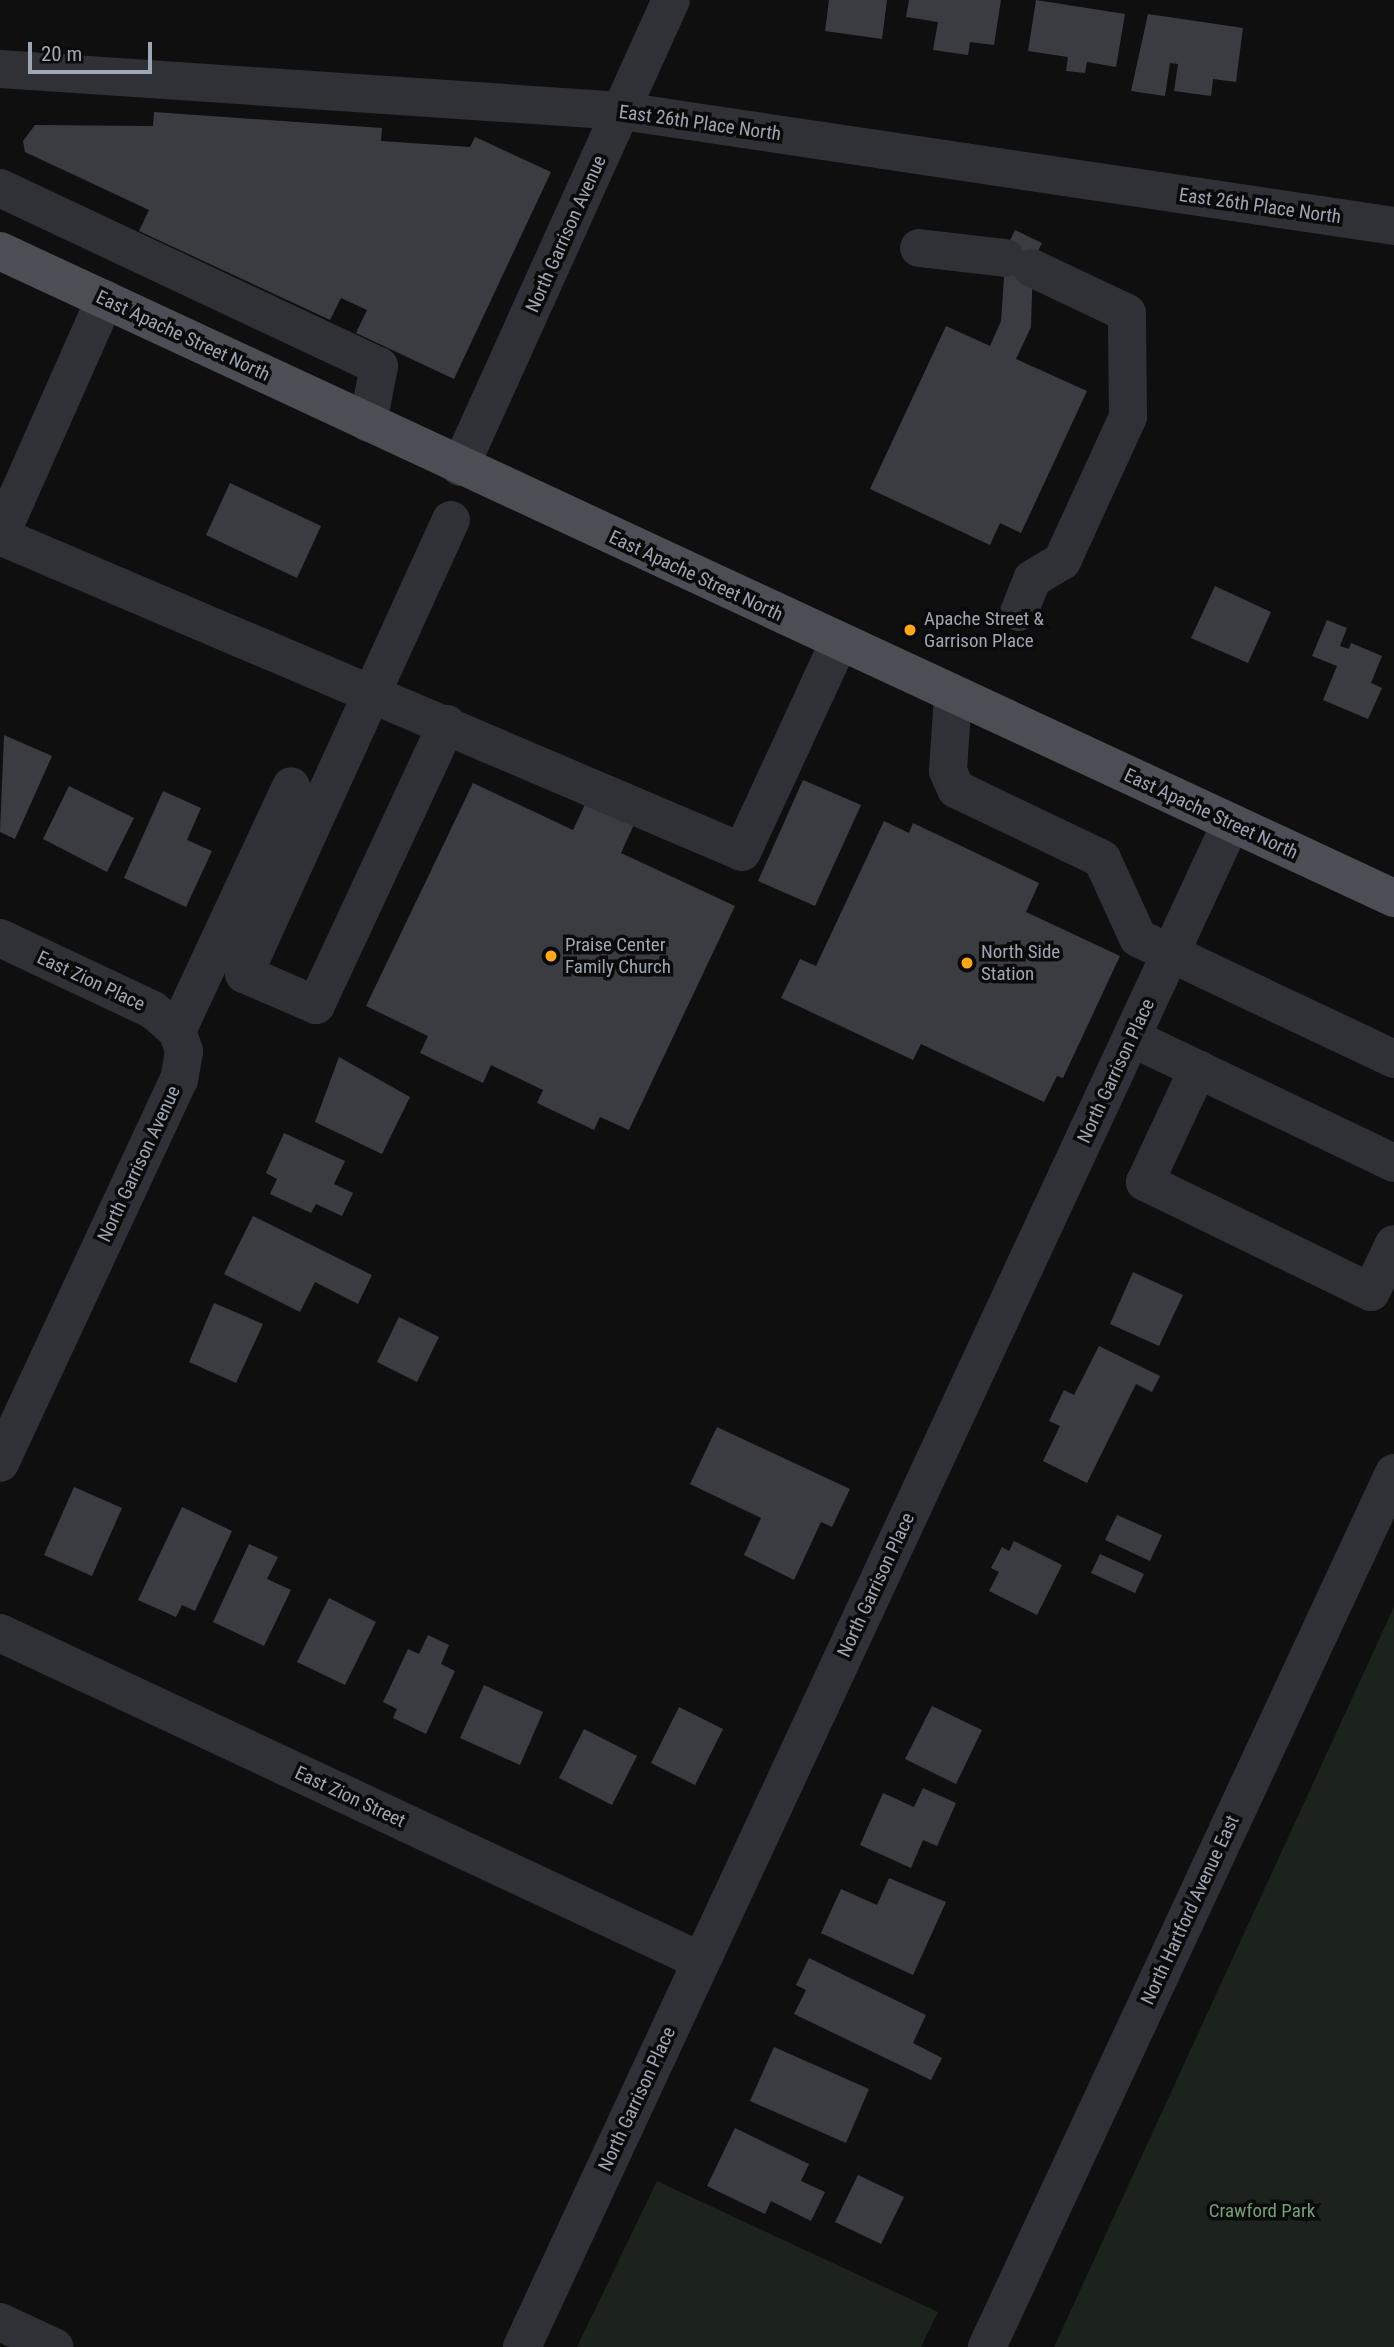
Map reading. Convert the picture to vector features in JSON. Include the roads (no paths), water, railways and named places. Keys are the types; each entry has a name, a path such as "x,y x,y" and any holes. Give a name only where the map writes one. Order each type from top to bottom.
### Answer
{"main road":[{"name":"East Apache Street North","path":"0,251 460,467 1394,898"}],"street":[{"name":"North Garrison Avenue","path":"460,467 671,0"},
{"name":"East 26th Place North","path":"0,69 622,111 1394,226"},
{"path":"0,188 379,366 368,423"},
{"path":"919,248 1019,263 1127,313 1128,417 1062,561 1032,579 1019,612"},
{"path":"104,299 0,536 372,691 743,852 839,642"},
{"path":"447,724 316,1005 244,974 451,520"},
{"path":"953,695 948,771 956,789 1101,859 1138,937 1394,1059"},
{"path":"177,1031 291,786"},
{"name":"North Garrison Place","path":"522,2347 1231,823"},
{"name":"East Zion Place","path":"0,938 153,1010 177,1031"},
{"name":"North Garrison Avenue","path":"0,1463 179,1080 184,1051 177,1031"},
{"path":"1132,1038 1394,1163"},
{"path":"1198,1069 1145,1182 1371,1292 1394,1244"},
{"name":"North Hartford Avenue East","path":"987,2347 1394,1473"},
{"name":"East Zion Street","path":"0,1633 701,1961"},
{"path":"0,2322 54,2347"}],"place":[{"name":"Apache Street & Garrison Place","path":"910,630"},
{"name":"Praise Center Family Church","path":"551,956"},
{"name":"North Side Station","path":"967,963"}],"park label":[{"name":"Crawford Park","path":"1262,2211"}]}
